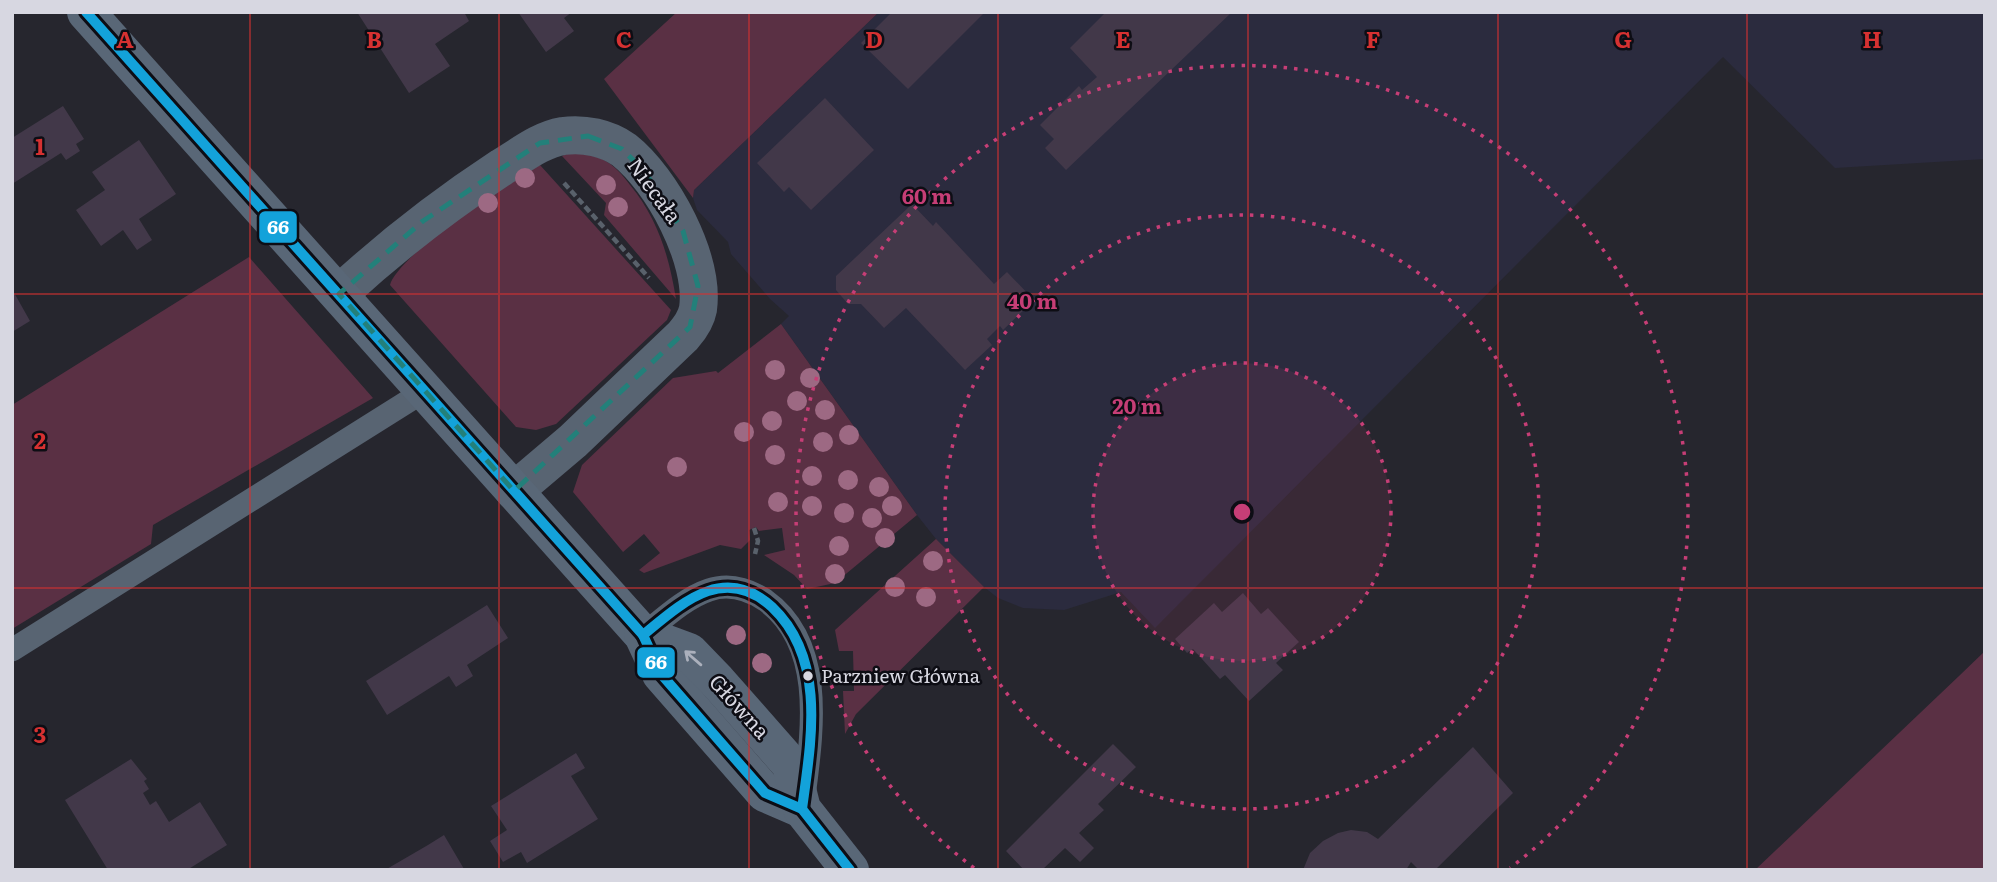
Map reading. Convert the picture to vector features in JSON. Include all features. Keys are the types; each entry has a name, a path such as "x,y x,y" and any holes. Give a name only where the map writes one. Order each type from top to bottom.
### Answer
{"street":[{"name":"Główna","path":"86,12 643,635 661,674 765,793 802,809 850,870"},
{"name":"Niecała","path":"339,294 423,221 533,148 554,138 587,136 607,141 622,149 644,171 672,211 690,250 699,299 698,311 691,326"},
{"path":"514,491 573,441 691,326"}],"lane":[{"path":"12,650 426,390"},
{"path":"643,635 696,596 718,587 737,587 750,591 783,616 802,647 808,673 811,728 802,809"}],"path":[{"path":"533,148 691,326"},
{"path":"754,528 758,541 754,558"}],"highlighted area":[{"path":"588,136 622,149 644,171 683,231 698,286 690,327 514,491 339,294 423,221 540,143"}],"shaded area":[{"path":"677,12 879,12 694,190 693,198 604,79"},
{"path":"879,12 1985,12 1985,159 1835,168 1723,57 1155,628 1121,592 1064,610 1023,608 998,598 984,587 936,539 917,515 781,324 789,316 770,299 731,254 728,242 697,210 693,198 694,190"},
{"path":"571,152 598,158 610,164 640,198 661,239 676,299 604,215 606,203 562,156"},
{"path":"540,165 671,310 667,320 556,424 536,430 516,427 390,285 404,264 464,210 493,189"},
{"path":"249,257 373,398 153,525 151,544 12,629 12,405"},
{"path":"781,324 917,515 835,583 807,589 794,575 764,555 785,550 782,528 759,531 756,527 749,530 750,540 741,549 720,545 644,573 639,570 660,553 644,534 623,552 573,492 582,465 673,378 716,371 718,373"},
{"path":"936,539 984,587 856,714 845,734 843,691 854,691 853,651 839,651 835,630"},
{"path":"1985,651 1985,870 1755,870 1959,676"}],"building":[{"path":"357,12 464,12 469,21 435,44 450,66 409,93"},
{"path":"518,12 572,12 564,18 574,31 546,52"},
{"path":"892,12 985,12 908,89 861,43"},
{"path":"1106,12 1232,12 1066,170 1045,148 1054,139 1040,125 1079,86 1082,90 1097,77 1070,48"},
{"path":"825,98 874,150 811,210 789,187 784,192 757,163"},
{"path":"63,106 84,139 76,144 80,151 66,160 61,153 12,184 12,138"},
{"path":"139,140 176,194 139,219 152,240 137,250 123,230 101,246 76,210 105,190 92,172"},
{"path":"912,204 933,226 936,222 994,284 1007,272 1034,300 1003,330 1000,326 987,339 992,345 965,370 906,308 884,328 861,304 848,304 836,290 836,276"},
{"path":"12,289 30,321 12,332"},
{"path":"1243,593 1261,614 1268,608 1299,642 1276,663 1283,670 1249,701 1225,675 1220,679 1193,649 1187,653 1175,639 1214,603 1222,612"},
{"path":"487,605 508,638 467,665 473,676 456,687 449,676 387,715 366,681"},
{"path":"1113,744 1136,767 1098,804 1104,810 1079,833 1094,848 1080,862 1065,848 1042,870 1024,870 1006,851"},
{"path":"1473,747 1513,793 1435,870 1419,870 1411,862 1406,870 1303,870 1310,853 1323,841 1338,833 1351,830 1367,832 1378,839"},
{"path":"576,753 585,768 571,776 598,819 527,863 521,852 503,862 490,841 507,830 491,806"},
{"path":"131,759 147,779 144,781 149,789 143,793 150,805 156,801 169,822 200,802 227,845 187,870 108,870 65,800"},
{"path":"444,835 464,869 385,870 428,845"}],"transit line":[{"name":"66","path":"86,12 643,635 661,674 765,793 802,809 850,870"},
{"name":"66","path":"643,635 688,600 720,588 737,588 754,594 772,607 789,628 801,651 808,676 811,729 802,809"}],"place":[{"name":"Parzniew Główna","path":"808,676"}]}
